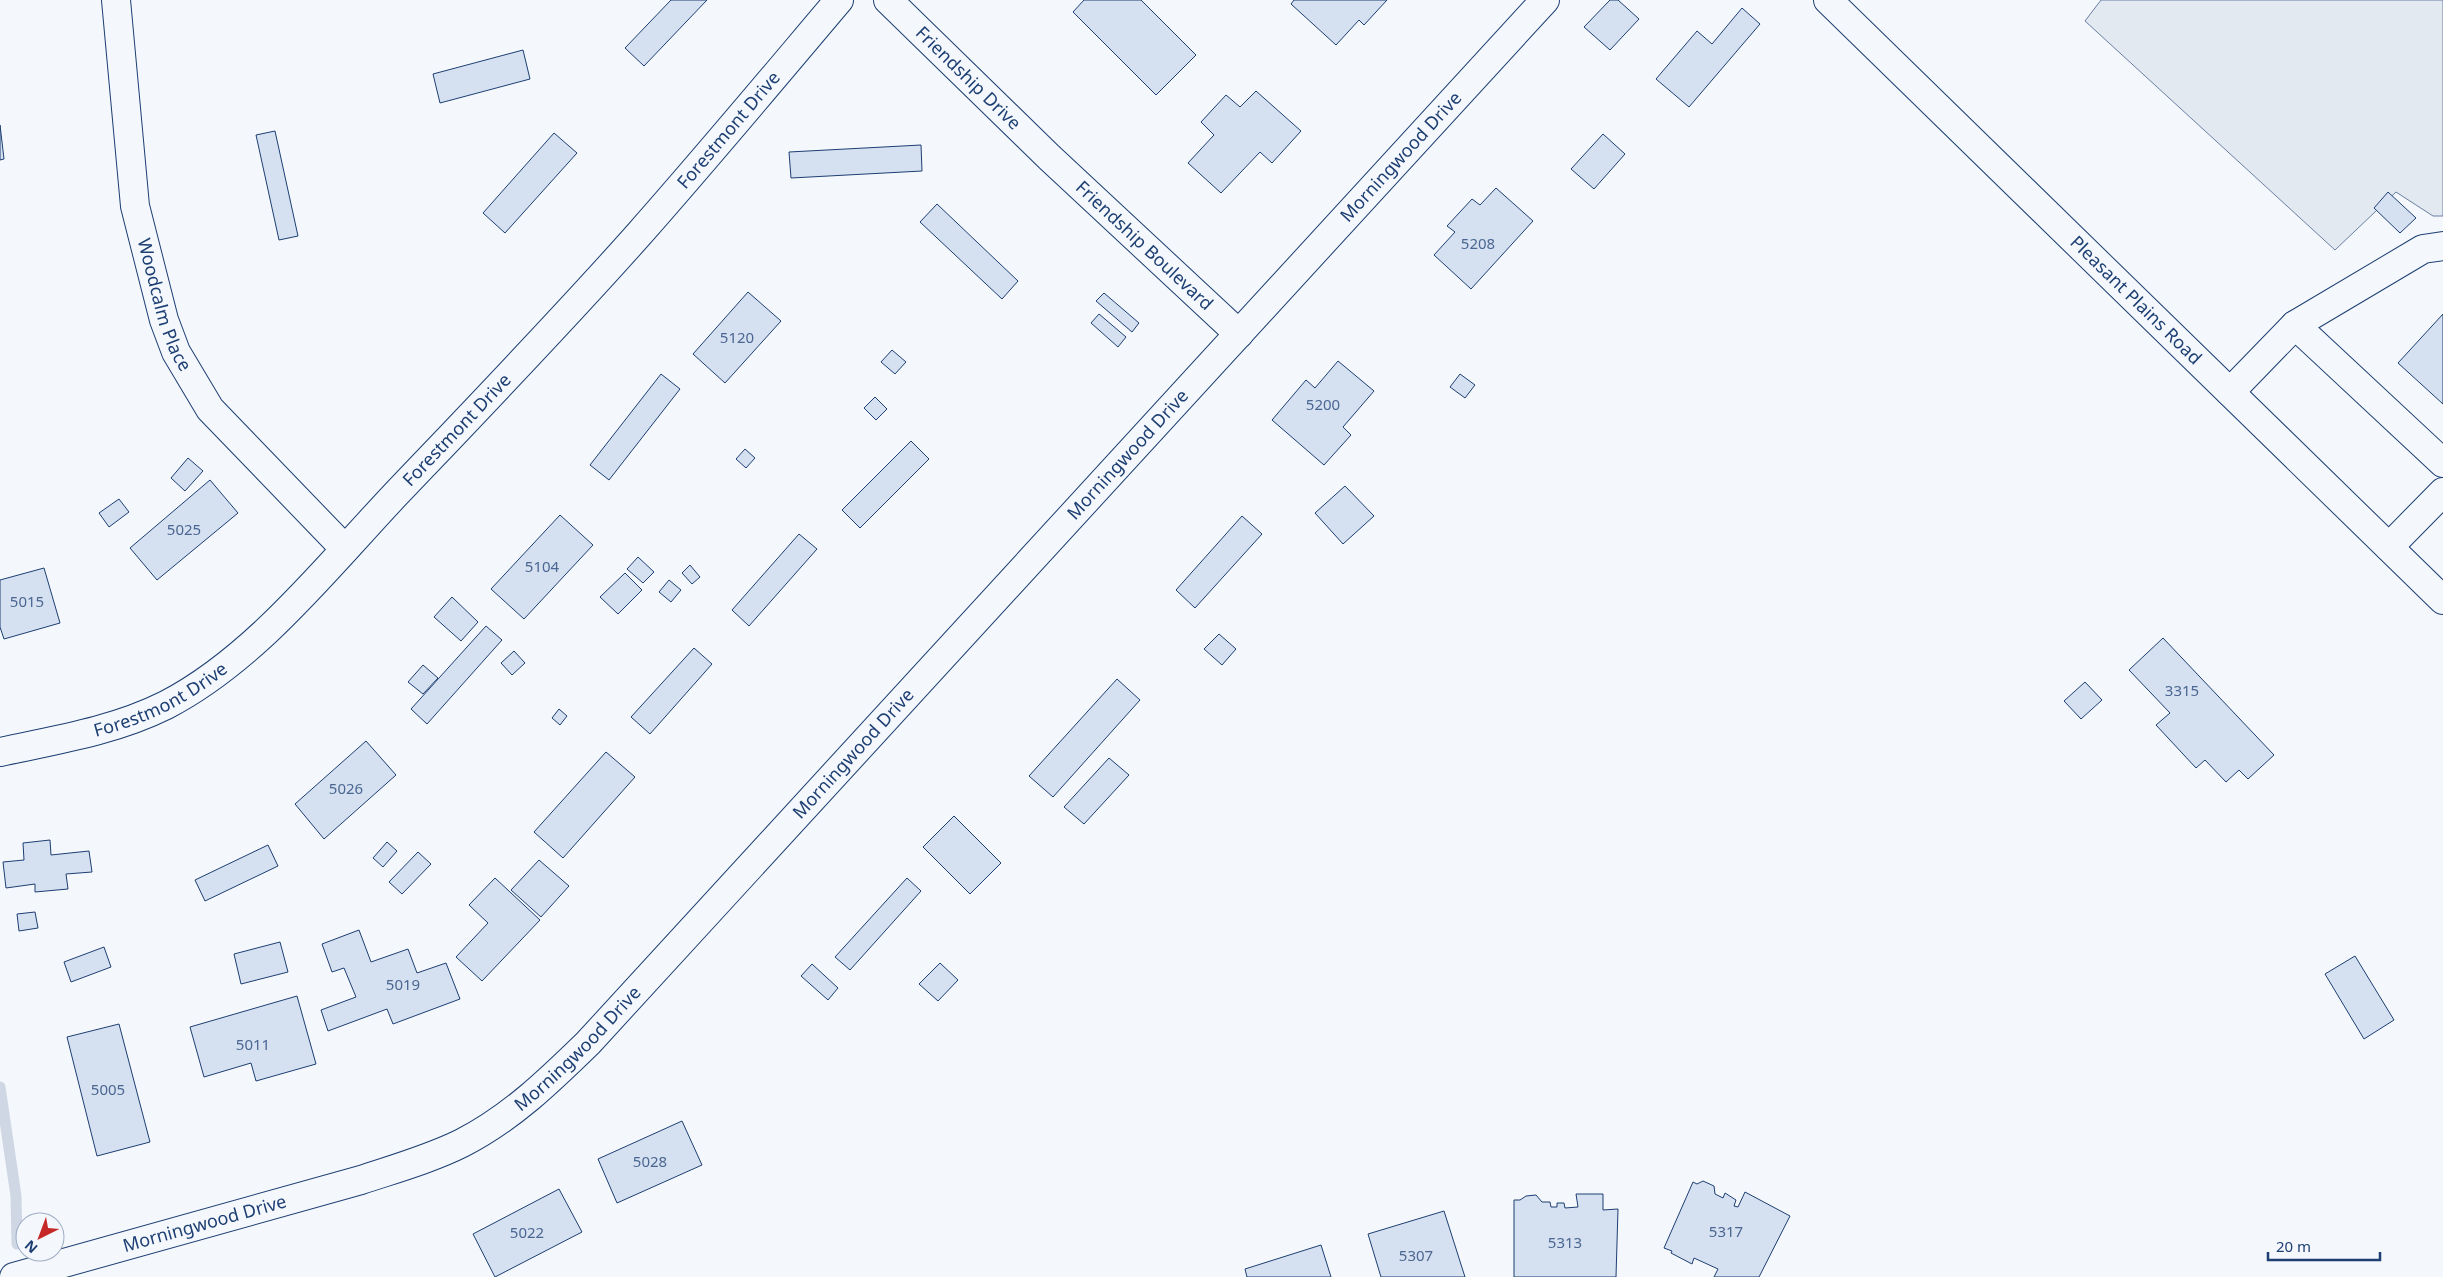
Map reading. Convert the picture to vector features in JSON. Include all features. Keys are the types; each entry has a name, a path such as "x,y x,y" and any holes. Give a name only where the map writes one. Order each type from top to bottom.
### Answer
{"street":[{"name":"Woodcalm Place","path":"116,0 136,206 164,320 176,352 210,409 344,549"},
{"name":"Forestmont Drive","path":"0,752 86,734 130,721 167,704 226,668 303,595 640,233 839,0"},
{"name":"Friendship Drive","path":"888,0 1048,157"},
{"name":"Morningwood Drive","path":"14,1277 351,1183 411,1163 468,1139 498,1122 540,1090 588,1044 1544,0"},
{"name":"Pleasant Plains Road","path":"1828,0 2443,600"},
{"name":"Friendship Boulevard","path":"1048,157 1239,334"},
{"path":"2230,392 2295,325 2423,249 2443,246"},
{"path":"2295,325 2443,463"},
{"path":"2389,546 2443,492"}],"shaded area":[{"path":"2101,0 2443,0 2443,216 2433,216 2396,192 2335,250 2085,21"}],"building":[{"path":"671,0 707,0 644,66 625,48"},
{"path":"1084,0 1141,0 1196,55 1156,95 1073,12"},
{"path":"1294,0 1387,0 1364,25 1359,20 1336,45 1291,4"},
{"path":"1610,0 1618,0 1639,19 1610,50 1584,27"},
{"path":"1742,8 1760,24 1689,107 1656,79 1697,31 1712,44"},
{"path":"523,50 530,79 440,103 433,74"},
{"path":"1256,91 1301,131 1272,163 1260,152 1221,193 1188,163 1214,135 1201,122 1226,95 1240,107"},
{"path":"0,125 4,159 0,160"},
{"path":"275,131 298,236 279,240 256,135"},
{"path":"554,133 577,153 505,233 483,213"},
{"path":"1603,134 1625,154 1594,189 1571,169"},
{"path":"921,145 922,171 791,178 789,152"},
{"path":"1496,188 1533,221 1471,289 1434,255 1455,232 1447,226 1472,199 1480,205"},
{"path":"2388,192 2416,218 2400,233 2374,208"},
{"path":"937,204 1018,281 1002,299 920,222"},
{"path":"748,292 781,321 725,383 693,354"},
{"path":"1104,293 1139,323 1132,332 1096,301"},
{"path":"1099,314 1126,337 1118,347 1091,323"},
{"path":"2443,314 2443,404 2398,363"},
{"path":"892,350 906,362 895,374 881,362"},
{"path":"1338,361 1374,391 1343,427 1351,435 1324,465 1272,420 1306,380 1315,388"},
{"path":"661,374 680,389 609,480 590,465"},
{"path":"1460,374 1475,385 1465,398 1450,387"},
{"path":"875,397 887,409 876,420 864,408"},
{"path":"911,441 929,459 860,528 842,510"},
{"path":"745,449 755,458 746,468 736,459"},
{"path":"188,458 203,471 185,491 171,478"},
{"path":"210,480 238,513 157,580 130,548"},
{"path":"1345,486 1374,516 1343,544 1315,513"},
{"path":"119,499 129,512 109,527 99,513"},
{"path":"560,515 593,545 524,619 491,589"},
{"path":"1242,516 1262,534 1195,608 1176,590"},
{"path":"799,534 817,549 749,626 732,610"},
{"path":"638,557 654,572 643,583 627,569"},
{"path":"690,565 700,577 692,584 682,573"},
{"path":"44,568 60,623 4,639 0,627 0,580"},
{"path":"625,573 642,590 618,614 600,597"},
{"path":"669,580 681,590 671,602 659,592"},
{"path":"452,597 478,622 461,641 434,617"},
{"path":"486,626 502,640 427,724 411,709"},
{"path":"1219,634 1236,649 1222,665 1204,649"},
{"path":"2163,638 2274,755 2248,779 2239,770 2226,782 2205,760 2196,768 2156,725 2170,713 2129,670"},
{"path":"694,648 712,664 650,734 631,717"},
{"path":"514,651 525,663 512,675 501,663"},
{"path":"423,665 438,678 423,694 408,682"},
{"path":"1117,679 1140,700 1053,797 1029,776"},
{"path":"2085,682 2102,700 2081,719 2064,701"},
{"path":"559,709 567,716 560,725 552,718"},
{"path":"366,741 396,775 324,839 295,804"},
{"path":"606,752 635,777 563,858 534,832"},
{"path":"1109,758 1129,775 1084,824 1064,807"},
{"path":"954,816 1001,863 970,894 923,847"},
{"path":"50,840 51,855 89,851 92,872 66,874 68,889 35,892 35,884 6,888 3,862 24,860 23,843"},
{"path":"387,842 397,851 383,867 373,858"},
{"path":"268,845 278,866 205,901 195,880"},
{"path":"418,852 431,864 402,894 389,882"},
{"path":"539,860 569,886 541,917 511,890"},
{"path":"495,878 540,920 482,981 456,957 488,923 469,905"},
{"path":"907,878 921,891 850,970 835,957"},
{"path":"35,912 38,928 19,931 17,914"},
{"path":"359,930 371,962 408,949 417,973 446,963 460,999 393,1024 387,1009 328,1031 321,1010 356,997 344,968 332,972 322,944"},
{"path":"280,942 288,972 241,984 234,954"},
{"path":"104,947 111,967 71,982 64,962"},
{"path":"2355,956 2394,1020 2364,1039 2325,974"},
{"path":"940,963 958,980 938,1001 919,984"},
{"path":"812,964 838,988 828,1000 801,976"},
{"path":"297,996 316,1064 256,1081 251,1063 204,1077 190,1027"},
{"path":"119,1024 150,1142 97,1156 67,1037"},
{"path":"682,1121 702,1165 617,1203 598,1159"},
{"path":"1703,1181 1714,1186 1715,1194 1723,1198 1725,1193 1736,1200 1734,1206 1738,1207 1745,1192 1790,1216 1759,1277 1714,1277 1718,1269 1694,1258 1692,1264 1664,1248 1693,1182 1697,1184"},
{"path":"559,1189 582,1232 495,1277 473,1234"},
{"path":"1576,1194 1603,1194 1603,1210 1618,1209 1616,1277 1514,1277 1514,1200 1536,1195 1542,1202 1550,1202 1551,1207 1557,1207 1557,1203 1564,1203 1565,1208 1578,1207"},
{"path":"1444,1211 1465,1277 1381,1277 1368,1234"},
{"path":"1321,1245 1331,1277 1247,1277 1245,1269"}],"waterway":[{"path":"0,1087 16,1196 16,1212"}]}
